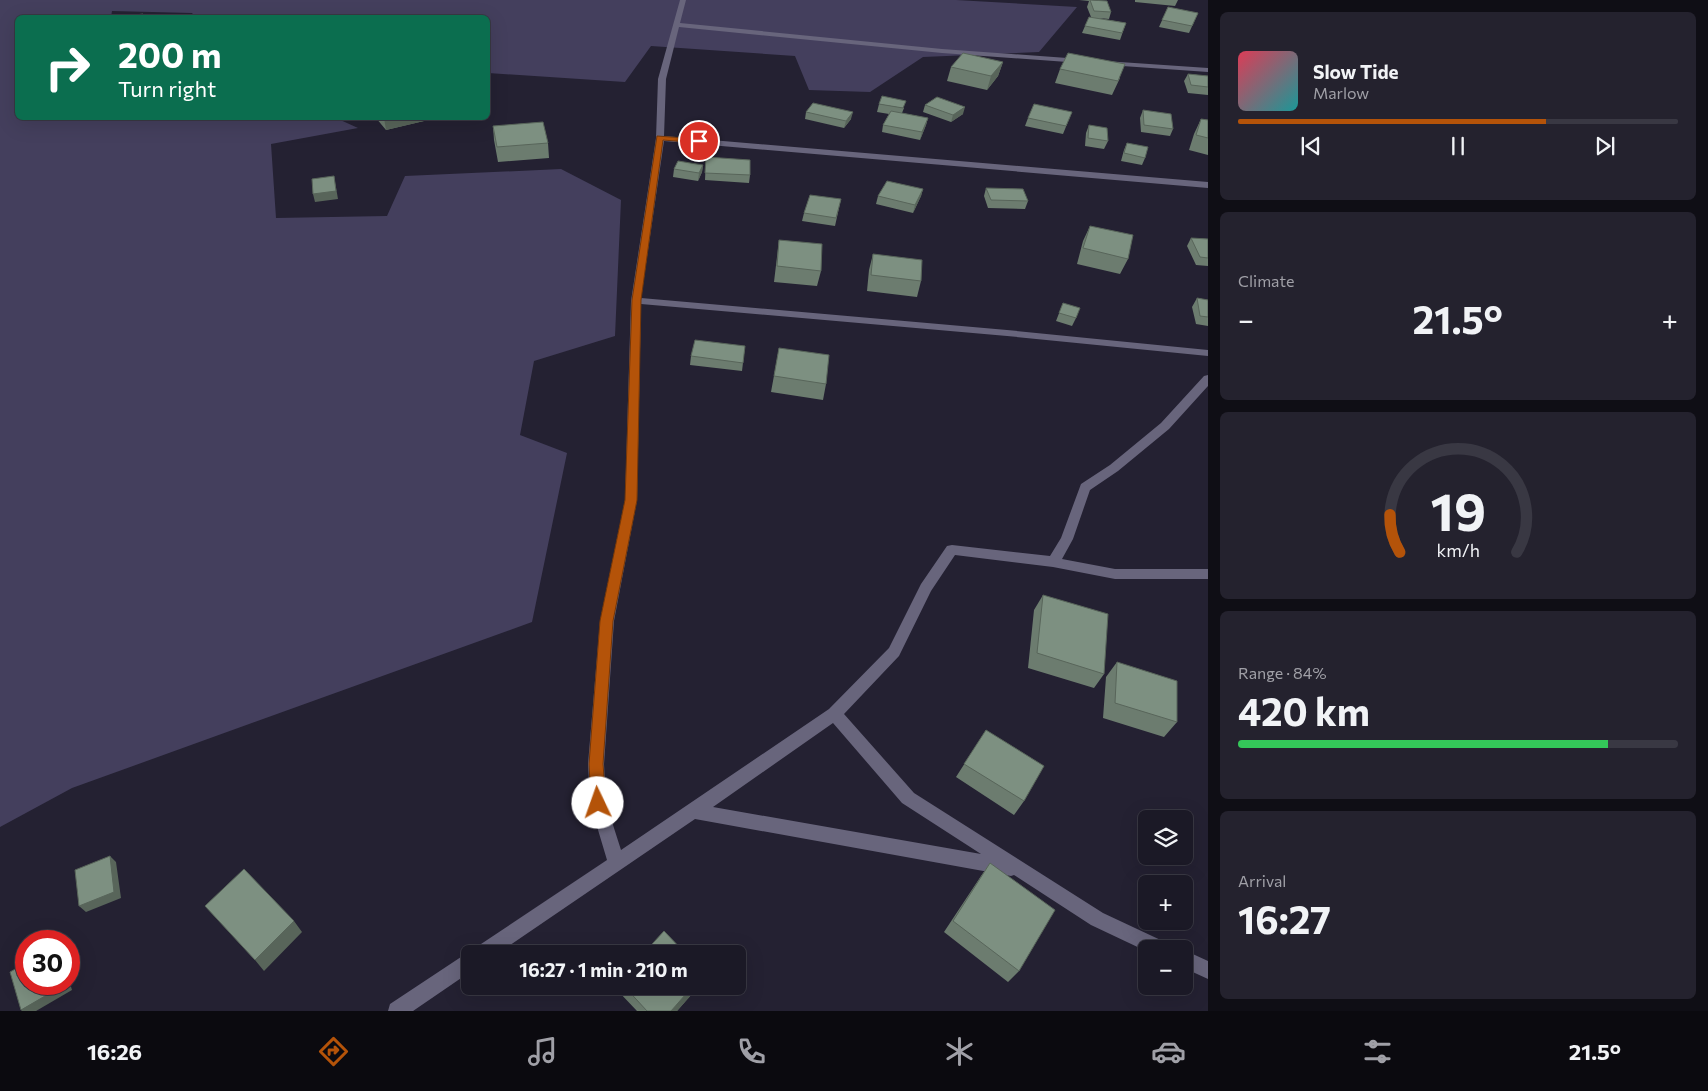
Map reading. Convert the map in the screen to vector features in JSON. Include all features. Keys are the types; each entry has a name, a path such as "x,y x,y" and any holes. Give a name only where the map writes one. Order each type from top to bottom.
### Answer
{"street":[{"path":"616,862 598,803 596,764 607,621 631,500 636,300 660,138 662,79 684,0"},
{"path":"676,24 942,51 1090,62"},
{"path":"1100,62 1208,70"},
{"path":"660,138 1208,184"},
{"path":"636,300 1208,353"},
{"path":"1053,562 1067,539 1084,487 1114,468 1165,426 1208,380"},
{"path":"494,945 834,714 894,652 926,588 952,550 1053,562 1115,574 1208,574"},
{"path":"834,714 908,798 1097,919 1142,940"},
{"path":"693,811 1016,868"},
{"path":"1193,963 1208,970"},
{"path":"397,1011 461,967"}],"shaded area":[{"path":"0,0 956,0 1077,7 1039,52 923,57 870,92 809,90 795,56 651,46 625,82 490,73 490,15 194,15 192,13 112,11 111,15 15,15 15,120 340,120 358,128 271,144 276,218 387,216 405,176 561,169 621,200 615,336 534,361 520,435 567,453 532,622 72,788 0,827"}],"building":[{"path":"1090,0 1107,1 1111,12 1094,11"},
{"path":"1168,7 1198,13 1192,26 1162,20"},
{"path":"1089,17 1126,23 1122,33 1085,26"},
{"path":"963,53 1003,62 991,76 951,67"},
{"path":"1068,53 1125,64 1118,81 1060,69"},
{"path":"1188,74 1208,76 1208,87 1191,85"},
{"path":"882,96 906,101 903,108 879,104"},
{"path":"937,97 965,107 953,115 925,105"},
{"path":"813,103 853,112 846,121 806,112"},
{"path":"1034,104 1072,112 1066,126 1028,118"},
{"path":"1143,110 1171,114 1173,129 1144,125"},
{"path":"891,111 928,118 922,132 883,125"},
{"path":"1201,119 1208,120 1208,138 1196,135"},
{"path":"543,122 548,143 497,147 493,126"},
{"path":"1089,125 1107,128 1108,141 1088,138"},
{"path":"1127,143 1148,147 1145,158 1124,153"},
{"path":"706,157 750,160 750,175 705,173"},
{"path":"678,161 703,165 699,173 674,169"},
{"path":"334,176 336,191 313,194 312,179"},
{"path":"887,181 923,189 915,205 878,196"},
{"path":"986,188 1023,189 1028,201 991,200"},
{"path":"810,195 841,199 836,218 804,213"},
{"path":"1090,226 1133,235 1128,259 1083,248"},
{"path":"1191,238 1208,239 1208,258 1200,257"},
{"path":"779,240 822,244 821,271 777,266"},
{"path":"873,254 922,260 921,281 871,275"},
{"path":"1197,298 1208,300 1208,317 1200,316"},
{"path":"1063,303 1080,308 1076,318 1059,313"},
{"path":"695,340 745,346 743,363 691,356"},
{"path":"779,348 829,355 826,384 774,376"},
{"path":"1043,595 1108,614 1104,674 1037,653"},
{"path":"1117,662 1177,681 1177,722 1115,703"},
{"path":"986,730 1044,766 1024,801 964,764"},
{"path":"110,856 114,892 79,906 75,870"},
{"path":"990,863 1055,910 1019,971 953,921"},
{"path":"244,869 294,921 255,960 205,906"},
{"path":"664,931 677,945 651,945"},
{"path":"15,969 15,989 10,972"},
{"path":"17,995 47,995 21,1010"},
{"path":"632,995 685,995 671,1011 647,1011"}],"route":[{"path":"598,803 596,764 607,621 631,500 636,300 660,138 699,141"}]}
